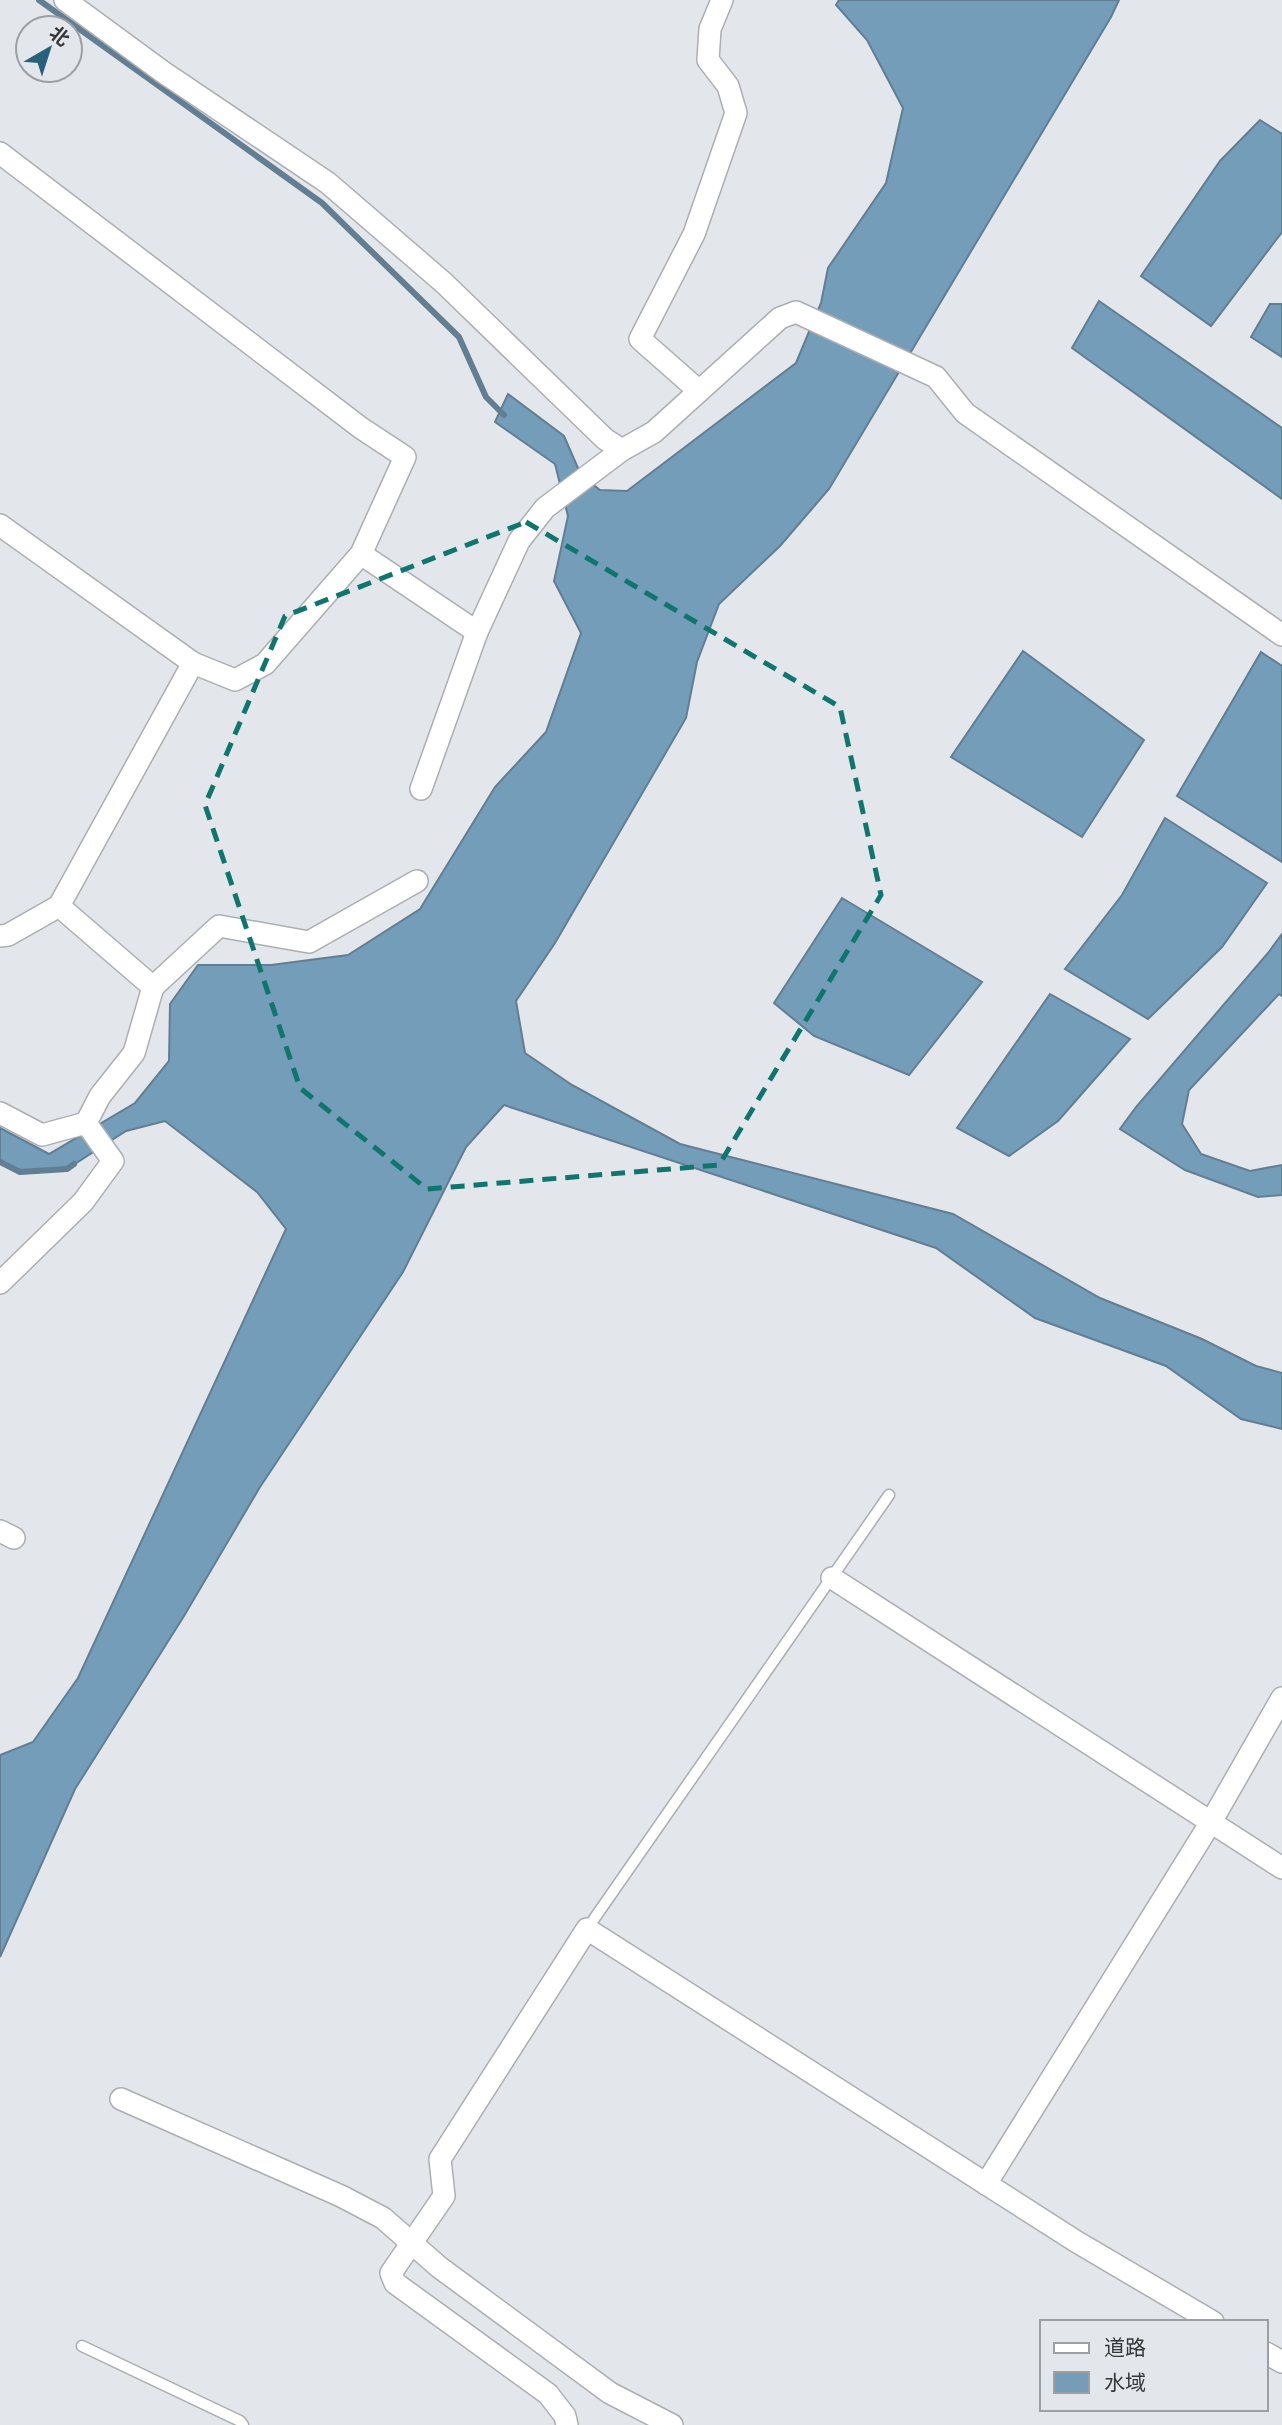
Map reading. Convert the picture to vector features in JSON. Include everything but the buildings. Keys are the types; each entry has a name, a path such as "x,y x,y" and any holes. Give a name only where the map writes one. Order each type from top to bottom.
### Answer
{"street":[{"path":"65,0 163,72 328,183 444,283 605,439 622,450"},
{"path":"699,391 640,339 694,234 736,113 727,86 708,60 710,29 722,0"},
{"path":"0,153 361,428 405,457 361,554 265,664 235,680 193,663 0,525"},
{"path":"421,789 477,632 519,541 545,508 622,450 654,432 780,318 796,312 936,377 965,412 1282,635"},
{"path":"361,554 477,632"},
{"path":"0,936 8,935 59,906 193,663"},
{"path":"0,1113 42,1135 86,1123 100,1096 134,1053 153,987 219,926 309,942 417,881"},
{"path":"59,906 153,987"},
{"path":"0,1283 83,1202 113,1161 86,1123"},
{"path":"832,1578 1282,1868"},
{"path":"986,2184 1212,1822 1282,1698"},
{"path":"567,2425 565,2416 548,2395 395,2283 391,2273 444,2196 440,2159 587,1928 1077,2242 1210,2320"},
{"path":"121,2099 341,2196 383,2218 439,2267 610,2393 672,2425"}],"lane":[{"path":"587,1928 889,1495"},
{"path":"82,2346 240,2421 243,2425"}],"highlighted area":[{"path":"526,522 840,707 881,895 719,1165 427,1189 300,1088 205,805 285,616"}],"water":[{"path":"839,0 1119,0 829,489 780,546 719,604 697,662 686,718 555,943 516,1001 525,1053 572,1085 680,1144 953,1214 1100,1298 1202,1339 1256,1366 1282,1373 1282,1429 1241,1419 1166,1366 1035,1318 936,1248 504,1105 466,1147 403,1272 260,1487 184,1616 75,1789 0,1957 0,1755 33,1742 78,1678 286,1229 257,1192 165,1121 126,1131 67,1169 20,1172 0,1162 0,1128 49,1154 135,1103 169,1061 170,1004 198,965 271,965 348,955 420,909 495,787 546,732 581,633 554,581 568,516 555,464 495,422 508,394 564,436 581,475 600,490 627,491 796,363 821,303 828,268 886,183 903,108 867,40 836,5"},
{"path":"1260,120 1282,134 1282,232 1211,326 1141,276 1220,161"},
{"path":"1099,301 1282,428 1282,499 1072,348"},
{"path":"1270,304 1282,304 1282,357 1251,337"},
{"path":"1023,651 1144,740 1082,837 951,757"},
{"path":"1261,652 1282,666 1282,862 1177,796"},
{"path":"1165,818 1267,883 1222,947 1148,1019 1065,969 1122,895"},
{"path":"842,898 982,982 909,1075 814,1036 774,1003"},
{"path":"1282,934 1282,996 1279,994 1189,1090 1182,1124 1201,1154 1250,1171 1282,1165 1282,1195 1258,1197 1185,1170 1120,1129"},
{"path":"1050,994 1130,1039 1058,1121 1009,1156 957,1128"}],"waterway":[{"path":"39,0 322,203 459,337 486,397 504,415"},
{"path":"0,1162 20,1172 67,1169 74,1164"}]}
